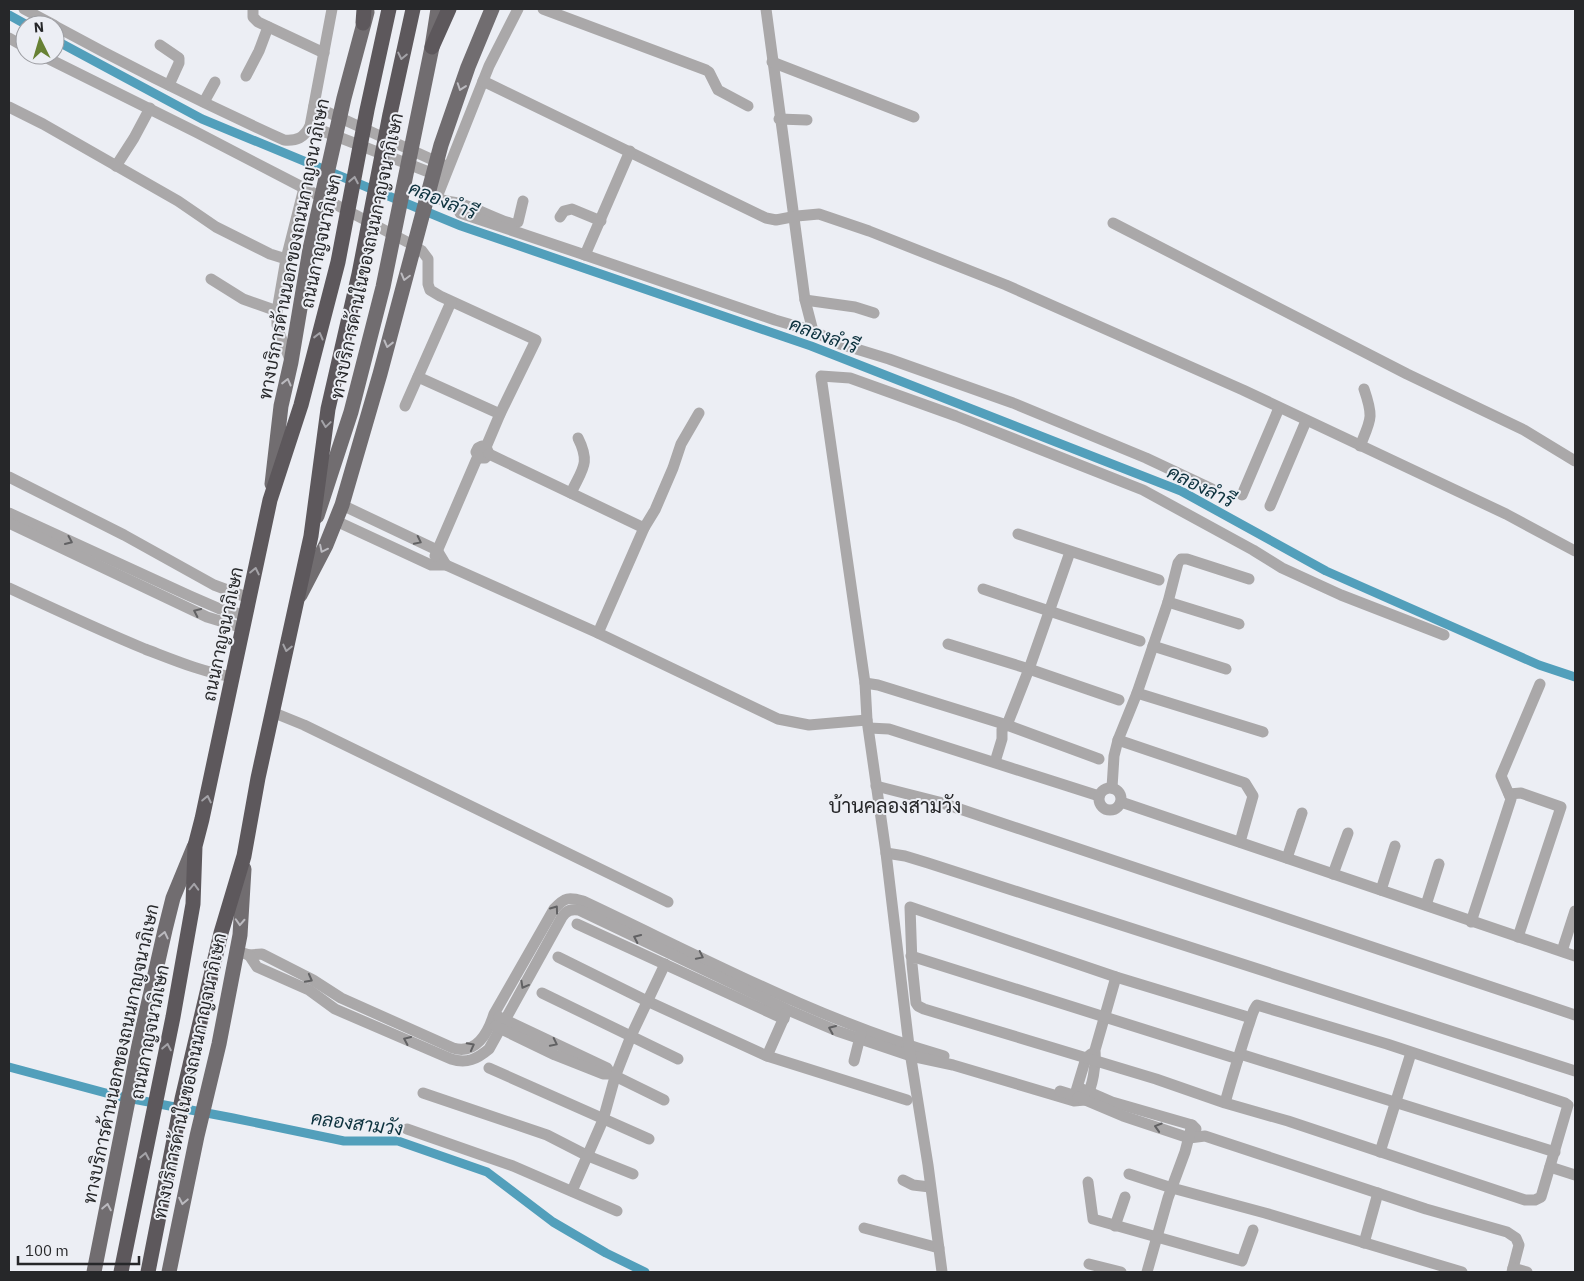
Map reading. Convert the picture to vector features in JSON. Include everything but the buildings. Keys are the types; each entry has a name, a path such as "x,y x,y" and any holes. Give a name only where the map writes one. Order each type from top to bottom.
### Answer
{"highway":[{"name":"ถนนกาญจนาภิเษก","path":"122,1272 193,904 195,846 270,500 301,405 338,262 367,110 389,9"},
{"path":"148,1272 182,1099 221,933 244,856 258,778 298,601 311,536 328,409 359,274 390,114 413,9"},
{"path":"432,47 449,9"}],"main road":[{"name":"ทางบริการด้านในของถนนกาญจนาภิเษก","path":"311,536 351,412 383,287 438,9"},
{"path":"298,601 342,505 380,374 441,145 468,67 492,9"},
{"path":"468,67 504,9"},
{"name":"ทางบริการด้านนอกของถนนกาญจนาภิเษก","path":"270,500 281,406 291,362 310,249 365,13"},
{"name":"ทางบริการด้านนอกของถนนกาญจนาภิเษก","path":"94,1272 173,898 195,846"},
{"name":"ทางบริการด้านในของถนนกาญจนาภิเษก","path":"169,1272 196,1136 243,953 240,935 244,856"}],"street":[{"path":"24,9 35,15"},
{"path":"252,9 255,20 324,53"},
{"path":"518,9 483,81 457,149 445,172 437,198 471,207 513,224 518,222 522,201"},
{"path":"543,9 706,70 709,72 718,90 748,106"},
{"path":"766,9 772,62 786,119 805,300 812,331"},
{"path":"65,31 169,85 284,140 298,140 304,136 310,126 324,53 328,10"},
{"path":"246,76 259,51 268,27"},
{"path":"160,45 179,58 179,63 169,85"},
{"path":"772,62 914,117"},
{"path":"62,65 150,108 422,251 428,259 428,284 430,290 451,302 536,340 431,566"},
{"path":"483,81 766,218 776,220 811,214 829,217 1006,285 1191,366 1506,514 1575,551"},
{"path":"204,102 215,82"},
{"path":"314,106 445,172"},
{"path":"9,107 50,128 178,201 216,227 260,250 286,259"},
{"path":"116,166 150,108"},
{"path":"786,119 807,120"},
{"path":"310,126 445,172"},
{"path":"585,254 630,151"},
{"path":"291,362 277,325 277,312 297,185"},
{"path":"560,217 564,211 572,209 601,221"},
{"path":"460,213 783,323 812,331 840,344 889,359 1013,403 1146,458 1212,489"},
{"path":"1113,223 1407,374 1524,430 1575,461"},
{"path":"211,279 243,298 277,312"},
{"path":"805,300 856,307 874,313"},
{"path":"405,406 451,302"},
{"path":"942,1272 910,1051 868,724 865,683 821,376 850,378 974,423 1143,490 1254,550 1282,568 1341,595 1444,635"},
{"path":"418,377 500,414"},
{"path":"1360,446 1372,413 1364,389"},
{"path":"1242,495 1280,408"},
{"path":"598,632 644,528 655,510 681,444 699,413"},
{"path":"1270,506 1306,421"},
{"path":"571,493 582,470 585,458 578,438"},
{"path":"484,452 644,528"},
{"path":"9,478 124,535 214,585 249,598"},
{"path":"342,505 437,550 446,565"},
{"path":"9,513 244,621"},
{"path":"336,521 431,566 446,565 598,632 778,719 809,724 868,724 889,729 1099,796"},
{"path":"9,523 207,617 244,621"},
{"path":"391,547 397,531"},
{"path":"1018,534 1159,580"},
{"path":"995,762 1002,739 1002,729 1007,725 1029,669 1070,552"},
{"path":"1112,788 1114,756 1118,740 1137,693 1168,602 1178,563 1181,560 1187,559 1249,579"},
{"path":"9,588 120,638 187,665 211,673 232,677"},
{"path":"983,589 1140,641"},
{"path":"1168,602 1239,624"},
{"path":"948,644 1119,700"},
{"path":"1153,646 1226,669"},
{"path":"865,683 878,685 1007,725 1099,759"},
{"path":"1471,922 1511,799 1501,776 1540,684"},
{"path":"1137,693 1263,732"},
{"path":"272,712 304,725 668,902"},
{"path":"1118,740 1245,783 1253,796 1240,842"},
{"path":"876,786 939,802 1575,1015"},
{"path":"1112,788 1120,793 1121,802 1118,807 1109,810 1101,805 1099,796 1104,789 1112,788"},
{"path":"1508,794 1521,792 1561,807 1518,937"},
{"path":"1121,802 1575,956"},
{"path":"1287,858 1302,812"},
{"path":"1333,874 1348,832"},
{"path":"1381,890 1395,846"},
{"path":"886,853 905,856 1575,1071"},
{"path":"1426,905 1439,864"},
{"path":"243,953 262,954 283,972 335,1008 351,1009 460,1050 474,1046 498,1022 554,908 561,901 570,898 584,900 669,953 788,1010 953,1065 1074,1101 1087,1096"},
{"path":"1225,1103 1252,1018 1254,1008 1257,1005 1262,1005 1565,1103 1568,1105 1570,1123 1555,1152 1541,1197 1535,1200 1524,1200 1225,1103 1092,1056 979,1027 918,1006 911,956 910,907 1116,976 1252,1018"},
{"path":"1562,951 1575,912"},
{"path":"577,924 669,953 788,1010"},
{"path":"572,1191 603,1120 613,1076 669,953"},
{"path":"911,956 1104,1018 1396,1102 1555,1152"},
{"path":"558,957 647,1001 767,1056 907,1100"},
{"path":"1075,1091 1092,1056 1116,976"},
{"path":"542,993 678,1059"},
{"path":"767,1056 788,1010"},
{"path":"498,1022 606,1068 613,1076 664,1100"},
{"path":"854,1061 861,1034"},
{"path":"910,1051 1075,1091 1189,1138 1205,1136"},
{"path":"1380,1152 1411,1052"},
{"path":"1087,1096 1092,1056"},
{"path":"489,1068 649,1139"},
{"path":"422,1093 547,1136 588,1156 633,1174"},
{"path":"1111,1107 1192,1125 1205,1136 1378,1193 1507,1232 1516,1238 1518,1245 1512,1270 1527,1272"},
{"path":"1147,1272 1192,1125"},
{"path":"407,1129 513,1166 617,1211"},
{"path":"1550,1167 1575,1175"},
{"path":"1129,1174 1462,1272"},
{"path":"903,1180 913,1185 930,1186"},
{"path":"1088,1182 1093,1219 1115,1226 1242,1261 1253,1230"},
{"path":"1364,1243 1378,1193"},
{"path":"1115,1226 1124,1197"},
{"path":"864,1228 939,1248"},
{"path":"1090,1264 1121,1272"}],"waterway":[{"name":"คลองลำรี","path":"9,15 15,18"},
{"name":"คลองลำรี","path":"65,45 202,119 461,226 811,346 1181,491 1326,571 1539,665 1575,677"},
{"name":"คลองสามวัง","path":"9,1067 117,1096 344,1141 398,1141 487,1172 553,1222 606,1253 645,1272"}],"district":[{"name":"บ้านคลองสามวัง","path":"895,806"}]}
